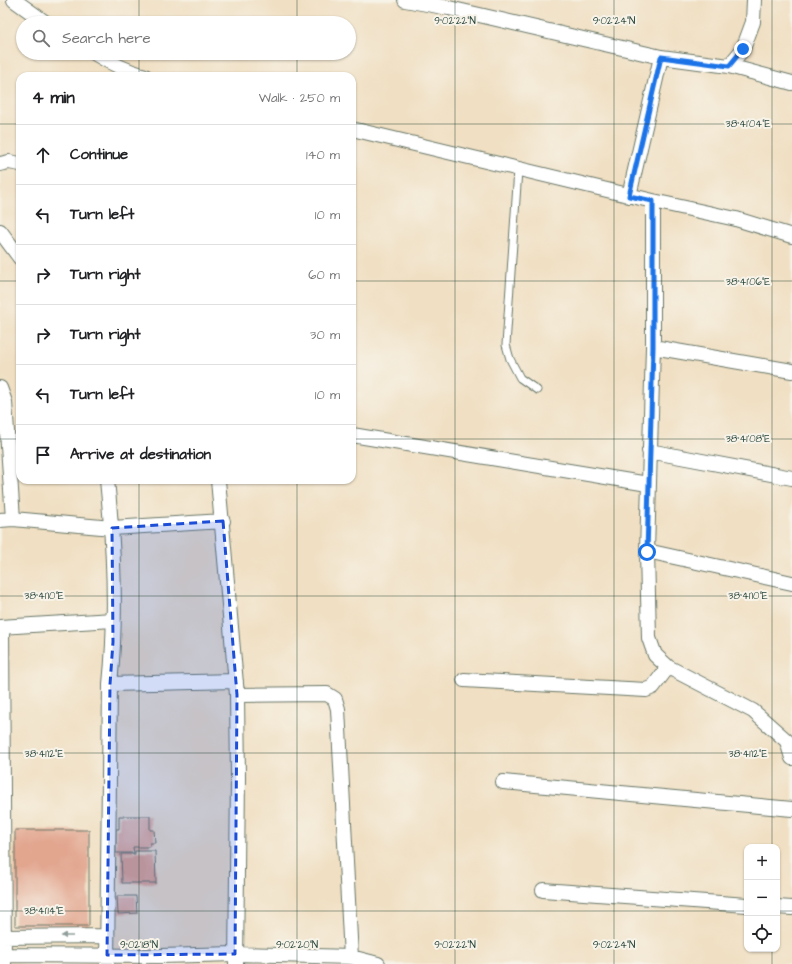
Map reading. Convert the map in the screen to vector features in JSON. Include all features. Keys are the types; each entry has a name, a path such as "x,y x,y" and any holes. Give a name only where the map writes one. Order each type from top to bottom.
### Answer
{"street":[{"path":"14,0 36,16"},
{"path":"405,0 451,4 661,57 729,66 792,83"},
{"path":"729,66 743,49 753,22 754,0"},
{"path":"629,196 661,57"},
{"path":"106,60 135,72"},
{"path":"356,130 518,170 736,219 792,236"},
{"path":"0,164 9,162 16,163"},
{"path":"653,201 653,348 647,552 649,638 655,655 668,667 753,711 787,741 792,758"},
{"path":"0,231 16,253"},
{"path":"653,348 792,371"},
{"path":"0,388 5,402 7,520 112,528 222,521"},
{"path":"356,435 648,484"},
{"path":"649,451 792,478"},
{"path":"106,959 110,684 113,642 112,528 107,484"},
{"path":"218,484 237,695 238,778 236,959"},
{"path":"647,552 792,582"},
{"path":"113,620 1,627 3,958 106,959 161,956 317,960 351,957 378,964"},
{"path":"464,680 646,690 653,687 668,667"},
{"path":"110,684 236,681"},
{"path":"237,695 327,694 335,699 338,717 351,957"},
{"path":"503,782 792,809"},
{"path":"543,890 744,905"},
{"path":"780,907 792,908"},
{"path":"2,937 106,936"}],"lane":[{"path":"518,170 506,345 510,359 520,378 537,390"}],"highlighted area":[{"path":"223,521 237,695 235,954 107,955 110,684 113,642 112,528"}],"building":[{"path":"119,816 150,816 150,830 154,830 155,843 150,843 150,847 133,847 134,853 116,853 116,829 119,829"},
{"path":"15,830 89,830 89,926 15,926"},
{"path":"135,851 155,851 156,883 122,883 121,854 135,854"},
{"path":"117,896 136,896 137,913 118,914"}],"route":[{"path":"647,552 653,348 653,201 629,196 661,57 729,66 743,49"}]}
